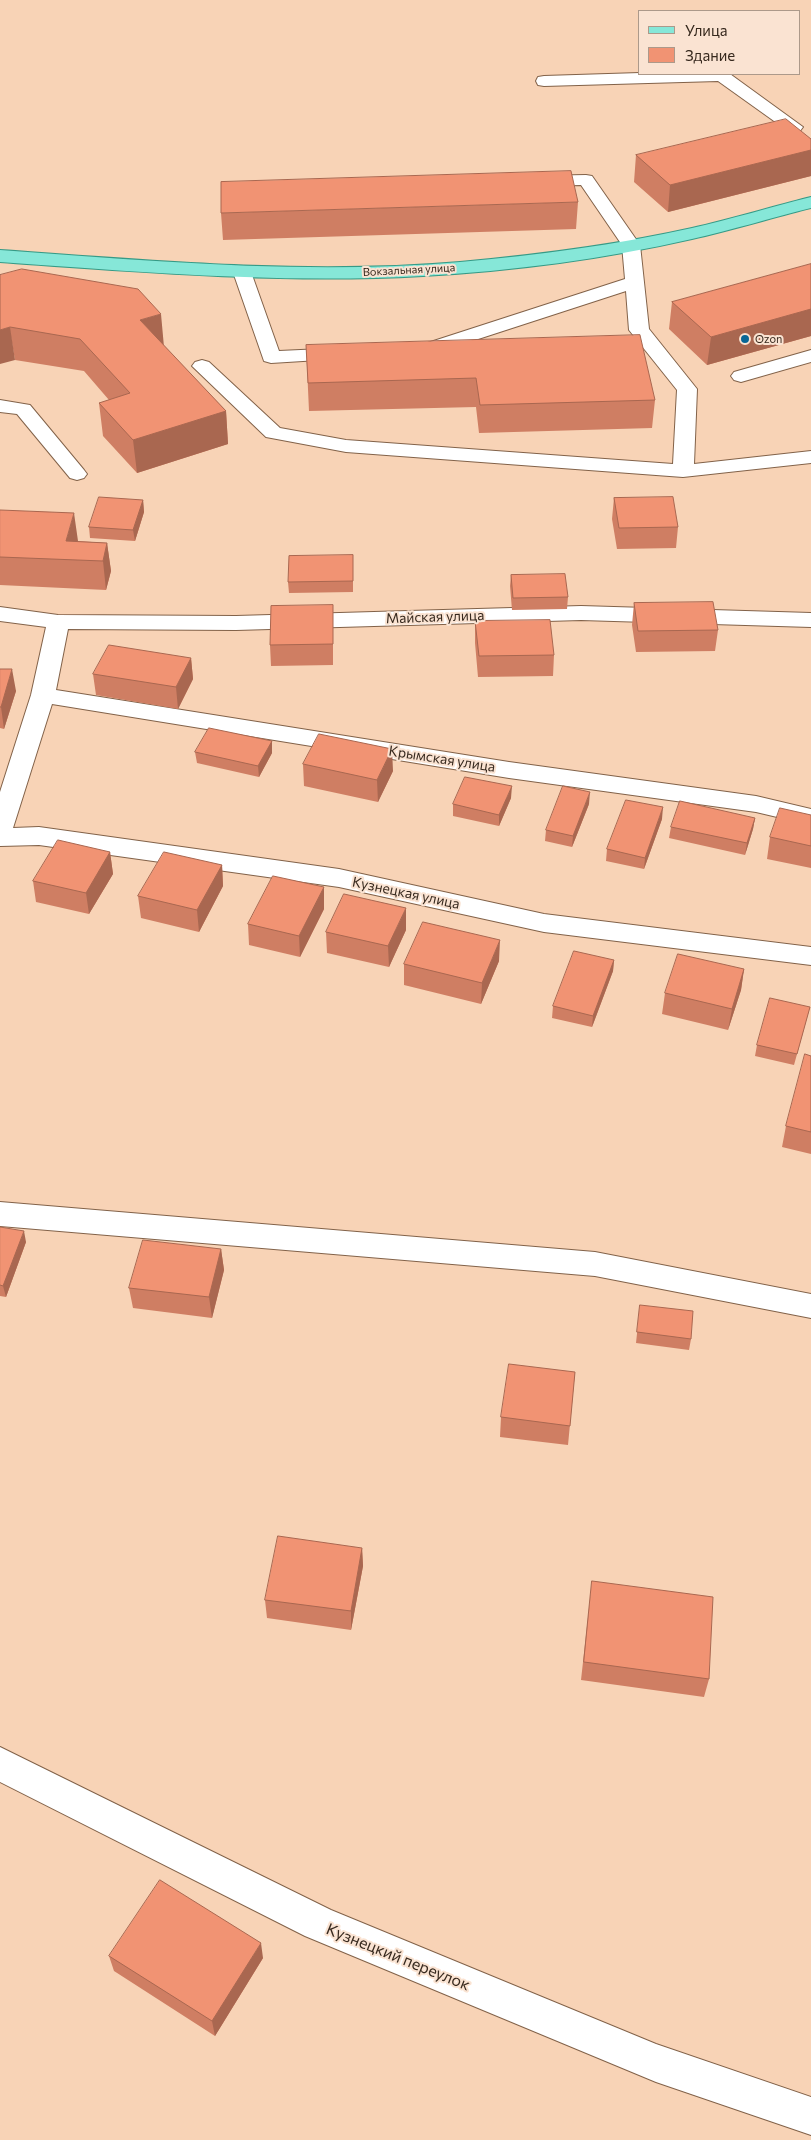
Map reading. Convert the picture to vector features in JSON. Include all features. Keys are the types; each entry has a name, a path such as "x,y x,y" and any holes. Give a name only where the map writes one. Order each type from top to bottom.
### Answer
{"main road":[{"name":"Вокзальная улица","path":"0,256 158,268 242,272 367,272 442,269 541,258 630,245 677,236 811,202"}],"street":[{"path":"544,82 722,76 799,131 774,131"},
{"path":"518,181 586,180 630,245 639,330 687,389 682,471"},
{"path":"242,272 271,357 358,354"},
{"path":"406,352 425,351 634,282"},
{"path":"742,376 811,356"},
{"path":"202,366 274,433 346,446 682,471 811,457"},
{"path":"0,406 23,409 77,474"},
{"name":"Майская улица","path":"0,614 58,622 236,623 580,613 811,620"},
{"path":"0,831 43,695 58,622"},
{"name":"Крымская улица","path":"43,695 509,770 756,804 811,817"},
{"name":"Кузнецкая улица","path":"0,836 39,836 339,878 544,923 811,956"},
{"path":"0,1214 595,1264 811,1306"},
{"name":"Кузнецкий переулок","path":"0,1764 318,1923 656,2063 811,2116"}],"building":[{"path":"786,119 811,139 811,150 670,185 636,155"},
{"path":"571,171 578,202 221,213 221,182"},
{"path":"811,264 811,309 711,337 672,302"},
{"path":"22,269 138,289 161,314 140,320 226,411 133,440 99,403 130,393 80,339 10,327 0,330 0,275"},
{"path":"640,335 655,400 480,405 476,378 308,383 306,345"},
{"path":"99,497 143,500 133,530 89,527"},
{"path":"673,497 678,527 619,528 614,498"},
{"path":"0,510 74,513 66,541 107,543 103,561 0,557"},
{"path":"353,555 353,581 288,582 289,556"},
{"path":"565,574 568,597 513,598 511,575"},
{"path":"713,602 718,630 638,631 634,603"},
{"path":"333,605 333,644 270,645 271,606"},
{"path":"550,620 554,655 479,656 475,621"},
{"path":"109,645 191,658 176,687 93,674"},
{"path":"0,669 12,669 1,707 0,707"},
{"path":"209,728 272,741 258,766 195,752"},
{"path":"319,734 392,749 377,780 303,764"},
{"path":"465,777 512,786 499,815 453,804"},
{"path":"563,786 590,792 573,836 546,830"},
{"path":"626,800 663,807 645,858 607,849"},
{"path":"680,801 755,818 747,843 671,827"},
{"path":"780,808 811,815 811,846 770,837"},
{"path":"58,840 110,852 86,893 33,881"},
{"path":"164,852 222,865 197,910 138,896"},
{"path":"273,876 324,887 299,936 248,924"},
{"path":"344,894 406,908 388,946 326,932"},
{"path":"423,922 500,940 482,983 404,964"},
{"path":"574,951 614,960 593,1016 553,1006"},
{"path":"678,954 744,969 732,1009 665,993"},
{"path":"770,998 810,1007 797,1054 757,1045"},
{"path":"805,1054 811,1056 811,1132 786,1126"},
{"path":"0,1227 24,1231 3,1286 0,1285"},
{"path":"143,1240 221,1249 209,1297 129,1288"},
{"path":"640,1305 693,1311 691,1339 637,1332"},
{"path":"509,1364 575,1372 570,1426 501,1417"},
{"path":"278,1536 362,1548 351,1611 265,1600"},
{"path":"592,1581 713,1597 709,1679 584,1662"},
{"path":"160,1880 261,1943 212,2021 109,1956"}],"place":[{"name":"Ozon","path":"745,339"}]}
